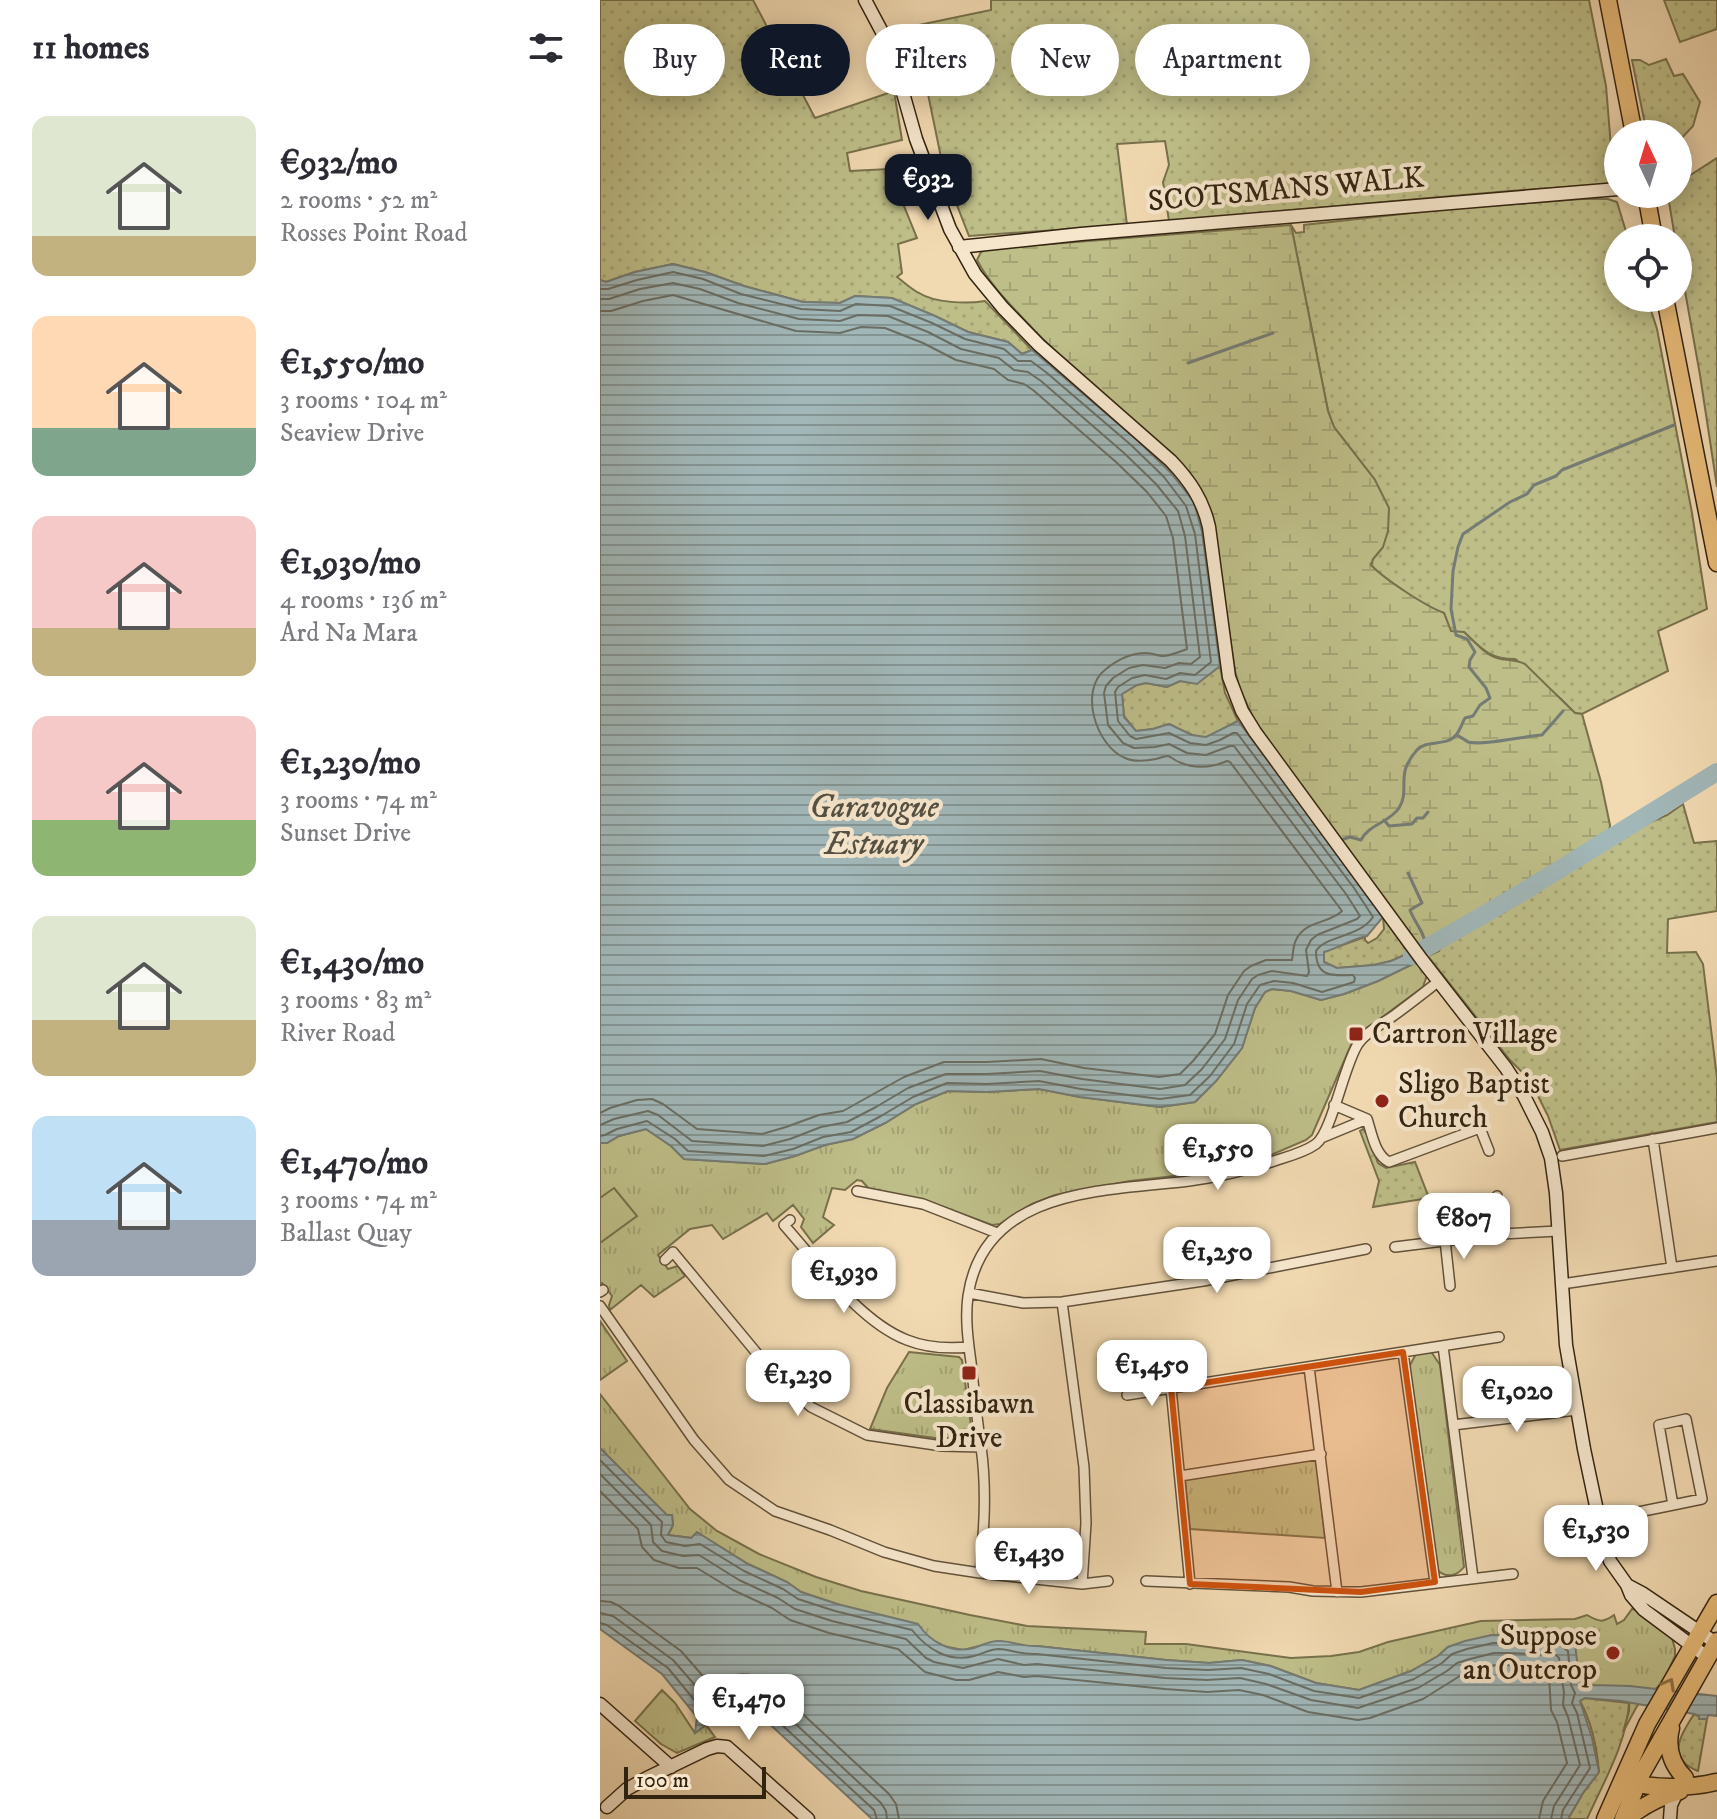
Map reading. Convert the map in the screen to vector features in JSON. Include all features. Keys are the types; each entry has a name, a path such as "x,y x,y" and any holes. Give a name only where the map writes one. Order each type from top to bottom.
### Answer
{"highway":[{"path":"1608,0 1631,120"},
{"path":"1668,312 1717,563"},
{"path":"1625,1819 1632,1776 1647,1724 1717,1603"},
{"path":"1605,1819 1674,1715 1713,1647"},
{"path":"1674,1715 1669,1753 1686,1785"},
{"path":"1632,1776 1686,1785 1717,1782"},
{"path":"1625,1819 1686,1785"}],"main road":[{"path":"865,0 890,47 924,161 959,247 975,274 1039,345 1171,461 1197,493 1209,527 1229,677 1242,711 1524,1096 1551,1158 1566,1345 1599,1520 1610,1561 1627,1585 1642,1593 1696,1639 1713,1647"},
{"name":"SCOTSMANS WALK","path":"959,247 1604,190"},
{"path":"600,1704 671,1767"},
{"path":"607,1812 627,1789 717,1746 727,1747 808,1819"},
{"path":"1670,1819 1671,1805 1686,1785"},
{"path":"1659,1798 1670,1819"}],"street":[{"path":"980,1573 985,1517 967,1308 982,1252 997,1233 1045,1204 1093,1192 1244,1170 1292,1155 1317,1143 1349,1063 1362,1040 1439,981"},
{"path":"1334,1105 1367,1119 1379,1155 1389,1162 1480,1128 1489,1151"},
{"path":"1321,1138 1367,1119"},
{"path":"1562,1156 1717,1128"},
{"path":"1653,1139 1672,1268"},
{"path":"857,1191 923,1204 997,1233"},
{"path":"1497,1196 1501,1234"},
{"path":"1429,1207 1450,1286"},
{"path":"790,1220 784,1225 867,1315 906,1339 947,1349 969,1347"},
{"path":"1395,1247 1501,1234 1558,1231"},
{"path":"969,1293 1023,1303 1062,1302 1203,1281 1366,1249"},
{"path":"665,1260 673,1252 774,1374 811,1407 867,1435 942,1446 981,1447"},
{"path":"1562,1284 1717,1261"},
{"path":"1062,1302 1084,1467 1086,1523 1082,1584"},
{"path":"600,1306 694,1440 729,1480 775,1511 884,1552 934,1566 1082,1584 1108,1581"},
{"path":"1127,1395 1499,1337"},
{"path":"1443,1346 1473,1578"},
{"path":"1403,1352 1435,1582"},
{"path":"1309,1367 1337,1592"},
{"path":"1171,1388 1190,1584"},
{"path":"1453,1425 1577,1410"},
{"path":"1599,1520 1673,1505 1702,1499 1686,1419 1659,1425 1673,1505"},
{"path":"1180,1476 1321,1454"},
{"path":"1146,1581 1337,1592 1384,1590 1513,1574"}],"highlighted area":[{"path":"1403,1352 1435,1582 1361,1592 1190,1584 1171,1388"}],"green space":[{"path":"600,0 753,0 766,24 741,24 741,96 803,96 815,118 879,96 895,96 902,140 847,153 850,171 889,169 917,238 898,244 902,273 897,277 934,299 985,301 1032,350 1022,354 1008,342 968,332 892,298 855,296 840,303 803,302 673,264 606,282 600,280"},
{"path":"991,0 1589,0 1606,86 1609,120 1604,120 1604,185 1169,221 1163,182 1169,165 1165,141 1117,144 1127,225 969,236 944,172 928,96 995,96 995,24 924,24 991,10"},
{"path":"1664,0 1717,0 1717,29 1680,42"},
{"path":"1666,59 1674,76 1683,74 1700,102 1692,127 1692,120 1644,120 1632,60 1649,65"},
{"path":"1717,158 1717,487 1689,312 1692,312 1692,224 1673,224 1670,208 1692,208 1692,174"},
{"path":"1604,199 1604,208 1619,208 1624,224 1604,224 1604,312 1652,312 1657,329 1707,609 1658,631 1668,671 1582,714 1575,713 1515,659 1492,655 1464,632 1451,632 1444,613 1405,592 1371,565 1383,547 1375,480 1334,427 1328,411 1291,225 1296,233 1304,232 1304,225 1447,209"},
{"path":"1291,225 1328,411 1334,427 1375,480 1389,508 1388,531 1383,547 1371,565 1406,592 1444,613 1451,631 1464,632 1492,656 1525,664 1575,713 1582,714 1610,825 1609,833 1520,893 1454,924 1420,948 1256,724 1235,671 1212,515 1196,483 1035,331 996,289 977,260 981,252 988,249"},
{"path":"1220,666 1225,693 1238,721 1215,734 1198,737 1169,724 1136,731 1124,716 1122,694 1137,685 1146,683 1167,687 1180,681 1197,683"},
{"path":"1683,804 1694,843 1717,841 1717,911 1668,919 1667,953 1696,952 1703,964 1717,1078 1717,1122 1560,1150 1530,1080 1510,1060 1428,956 1439,951 1444,943 1505,912 1517,901 1621,835 1667,815"},
{"path":"1383,917 1409,953 1374,965 1337,968 1324,962 1323,952 1365,937 1368,943 1377,938 1384,929"},
{"path":"1417,962 1427,975 1423,987 1354,1038 1312,1135 1306,1140 1257,1161 1210,1172 1130,1181 1055,1195 1032,1204 1000,1224 992,1225 925,1200 870,1190 857,1180 845,1190 832,1188 823,1217 834,1225 813,1243 801,1227 804,1219 793,1205 773,1221 767,1213 723,1239 712,1225 690,1229 658,1255 668,1269 678,1266 685,1276 654,1297 641,1285 610,1310 612,1296 600,1284 600,1143 646,1129 684,1159 765,1164 853,1139 916,1104 948,1091 1039,1089 1160,1107 1195,1102 1242,1048 1255,1008 1265,992 1272,989 1291,991 1321,1000 1378,981"},
{"path":"1363,1129 1378,1163 1386,1168 1415,1162 1429,1198 1373,1207 1379,1181 1360,1131"},
{"path":"614,1188 637,1216 600,1243 600,1198"},
{"path":"600,1321 627,1361 600,1380"},
{"path":"1427,1351 1440,1365 1464,1567 1451,1575 1437,1570 1409,1367 1416,1354"},
{"path":"909,1352 959,1357 962,1360 972,1433 968,1438 935,1438 870,1429 887,1388"},
{"path":"600,1394 690,1509 717,1531 759,1554 861,1591 1027,1626 1146,1632 1145,1644 1186,1644 1291,1658 1359,1652 1388,1642 1481,1621 1575,1619 1587,1615 1601,1621 1614,1615 1617,1624 1632,1609 1640,1611 1672,1638 1675,1656 1663,1682 1637,1706 1623,1732 1629,1711 1630,1686 1592,1688 1579,1685 1579,1675 1551,1636 1492,1635 1448,1647 1411,1671 1359,1690 1316,1683 1271,1666 1242,1660 1209,1663 1166,1660 1025,1647 999,1641 963,1650 938,1645 924,1633 801,1592 697,1533 692,1538 668,1535 673,1525 672,1515 667,1516 600,1448"},
{"path":"1316,1458 1325,1538 1190,1529 1185,1480"},
{"path":"662,1690 695,1733 706,1725 715,1737 677,1753 661,1744 635,1721"},
{"path":"1585,1698 1629,1703 1627,1718 1613,1762 1587,1819 1568,1819 1599,1772 1593,1735 1580,1701"},
{"path":"1694,1714 1700,1719 1707,1719 1698,1771 1688,1766 1679,1753 1684,1730"}],"water":[{"name":"Garavogue Estuary","path":"673,264 803,302 840,303 855,296 892,298 968,332 1008,342 1022,354 1032,350 1136,439 1170,472 1194,502 1202,532 1220,666 1197,684 1180,681 1167,687 1146,683 1137,685 1122,694 1124,717 1136,731 1169,724 1192,735 1206,737 1238,721 1383,917 1367,936 1324,952 1324,962 1337,968 1374,965 1409,953 1417,962 1378,981 1321,1000 1291,991 1272,989 1265,992 1255,1008 1242,1048 1195,1102 1160,1107 1039,1089 948,1091 916,1104 853,1139 765,1164 684,1159 646,1129 600,1143 600,280 606,282"},
{"path":"600,1448 667,1515 672,1515 673,1525 668,1535 691,1538 697,1532 801,1592 918,1624 935,1641 950,1648 974,1648 999,1641 1166,1660 1209,1663 1242,1660 1270,1666 1316,1683 1359,1690 1411,1671 1448,1647 1465,1641 1492,1635 1551,1636 1575,1644 1580,1685 1591,1688 1593,1685 1630,1686 1717,1696 1717,1716 1708,1715 1707,1719 1699,1719 1694,1714 1621,1701 1585,1698 1580,1701 1599,1772 1568,1819 872,1819 748,1704 733,1705 695,1733 697,1717 662,1674 600,1629"}],"waterway":[{"path":"1188,363 1273,333"},
{"path":"1341,840 1350,837 1361,840 1369,830 1395,813 1404,794 1406,767 1417,750 1452,739 1465,718 1473,716 1480,705 1490,698 1469,667 1475,652 1467,639 1456,635 1451,609 1453,571 1463,534 1527,494 1534,485 1556,476 1562,470 1674,425"},
{"path":"1456,735 1475,743 1542,735 1563,711"},
{"path":"1412,956 1523,892 1717,772"},
{"path":"1384,820 1389,826 1412,824 1428,812"},
{"path":"1408,873 1422,903 1410,910 1426,947"}],"place":[{"name":"Cartron Village","path":"1356,1034"},
{"name":"Sligo Baptist Church","path":"1382,1101"},
{"name":"Classibawn Drive","path":"969,1373"},
{"name":"Suppose an Outcrop","path":"1613,1653"}]}
